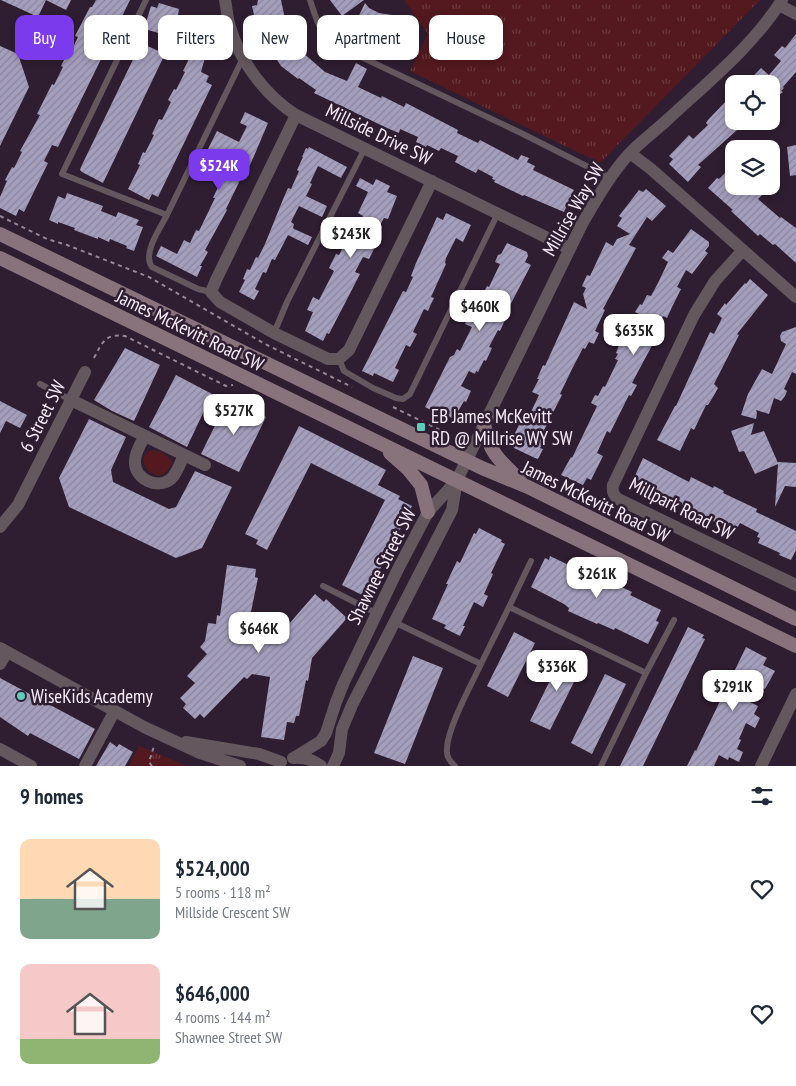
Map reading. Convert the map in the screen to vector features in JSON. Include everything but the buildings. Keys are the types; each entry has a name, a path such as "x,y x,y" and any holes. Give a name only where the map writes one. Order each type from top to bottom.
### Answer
{"main road":[{"name":"James McKevitt Road SW","path":"0,234 467,460 528,487 796,620"},
{"name":"James McKevitt Road SW","path":"0,258 796,646"},
{"path":"484,424 486,436 494,455 528,487"},
{"path":"377,441 408,469 421,485 428,512"}],"street":[{"name":"Millside Drive SW","path":"225,0 230,27 243,56"},
{"name":"Millrise Way SW","path":"457,480 582,224 610,178 630,153 750,41 780,3"},
{"path":"780,3 796,14"},
{"name":"Millside Drive SW","path":"245,60 257,78 275,99 296,115 570,249"},
{"path":"296,115 216,280 212,292 220,302 274,333 328,358 340,359 349,350 432,181"},
{"path":"630,153 651,169 796,297"},
{"name":"Millpark Road SW","path":"743,250 715,281 694,315 612,485 612,489 615,497 618,499 796,585"},
{"name":"6 Street SW","path":"0,527 18,505 85,372"},
{"path":"71,400 205,465"},
{"path":"145,436 134,460 137,472 148,481 159,484 169,480 184,455"},
{"name":"Shawnee Street SW","path":"279,764 307,751 321,741 326,733 344,682 398,569 428,512 457,480"},
{"name":"Shawnee Street SW","path":"333,766 338,753 342,729 352,705 452,510 457,480"},
{"path":"378,614 394,622"},
{"path":"0,664 3,650 144,727 200,753 240,766"},
{"path":"761,766 796,694"},
{"path":"85,766 114,712"},
{"path":"175,740 259,754 279,764"},
{"path":"0,749 31,766"},
{"path":"295,757 315,761 321,766"}],"lane":[{"path":"146,0 62,174 167,215"},
{"path":"310,0 326,39 334,44 521,133 610,178"},
{"path":"212,292 198,289 152,267 148,262 148,254 243,60"},
{"path":"274,333 287,302 365,148"},
{"path":"340,359 344,370 373,388 396,398 403,399 410,394 498,213"},
{"path":"40,384 71,400"},
{"path":"455,766 449,760 446,751 448,740 465,696 532,561"},
{"path":"323,586 378,614"},
{"path":"509,607 646,673"},
{"path":"602,766 646,673 674,620"},
{"path":"394,622 481,664"}],"path":[{"path":"0,216 47,239 149,277 264,344 353,387"},
{"path":"94,358 103,341 116,334 125,336 226,386 239,384"},
{"path":"388,404 450,435"},
{"path":"152,766 149,762 154,746"}],"green space":[{"path":"404,0 760,0 600,163 410,71 415,60 419,60 419,52 428,34 419,21 419,15 415,15"},
{"path":"151,450 163,453 172,462 167,471 161,475 155,475 145,467 145,455"},
{"path":"139,746 182,764 187,766 129,766"}],"place":[{"name":"EB James McKevitt RD @ Millrise WY SW","path":"421,427"},
{"name":"WiseKids Academy","path":"21,696"}]}
